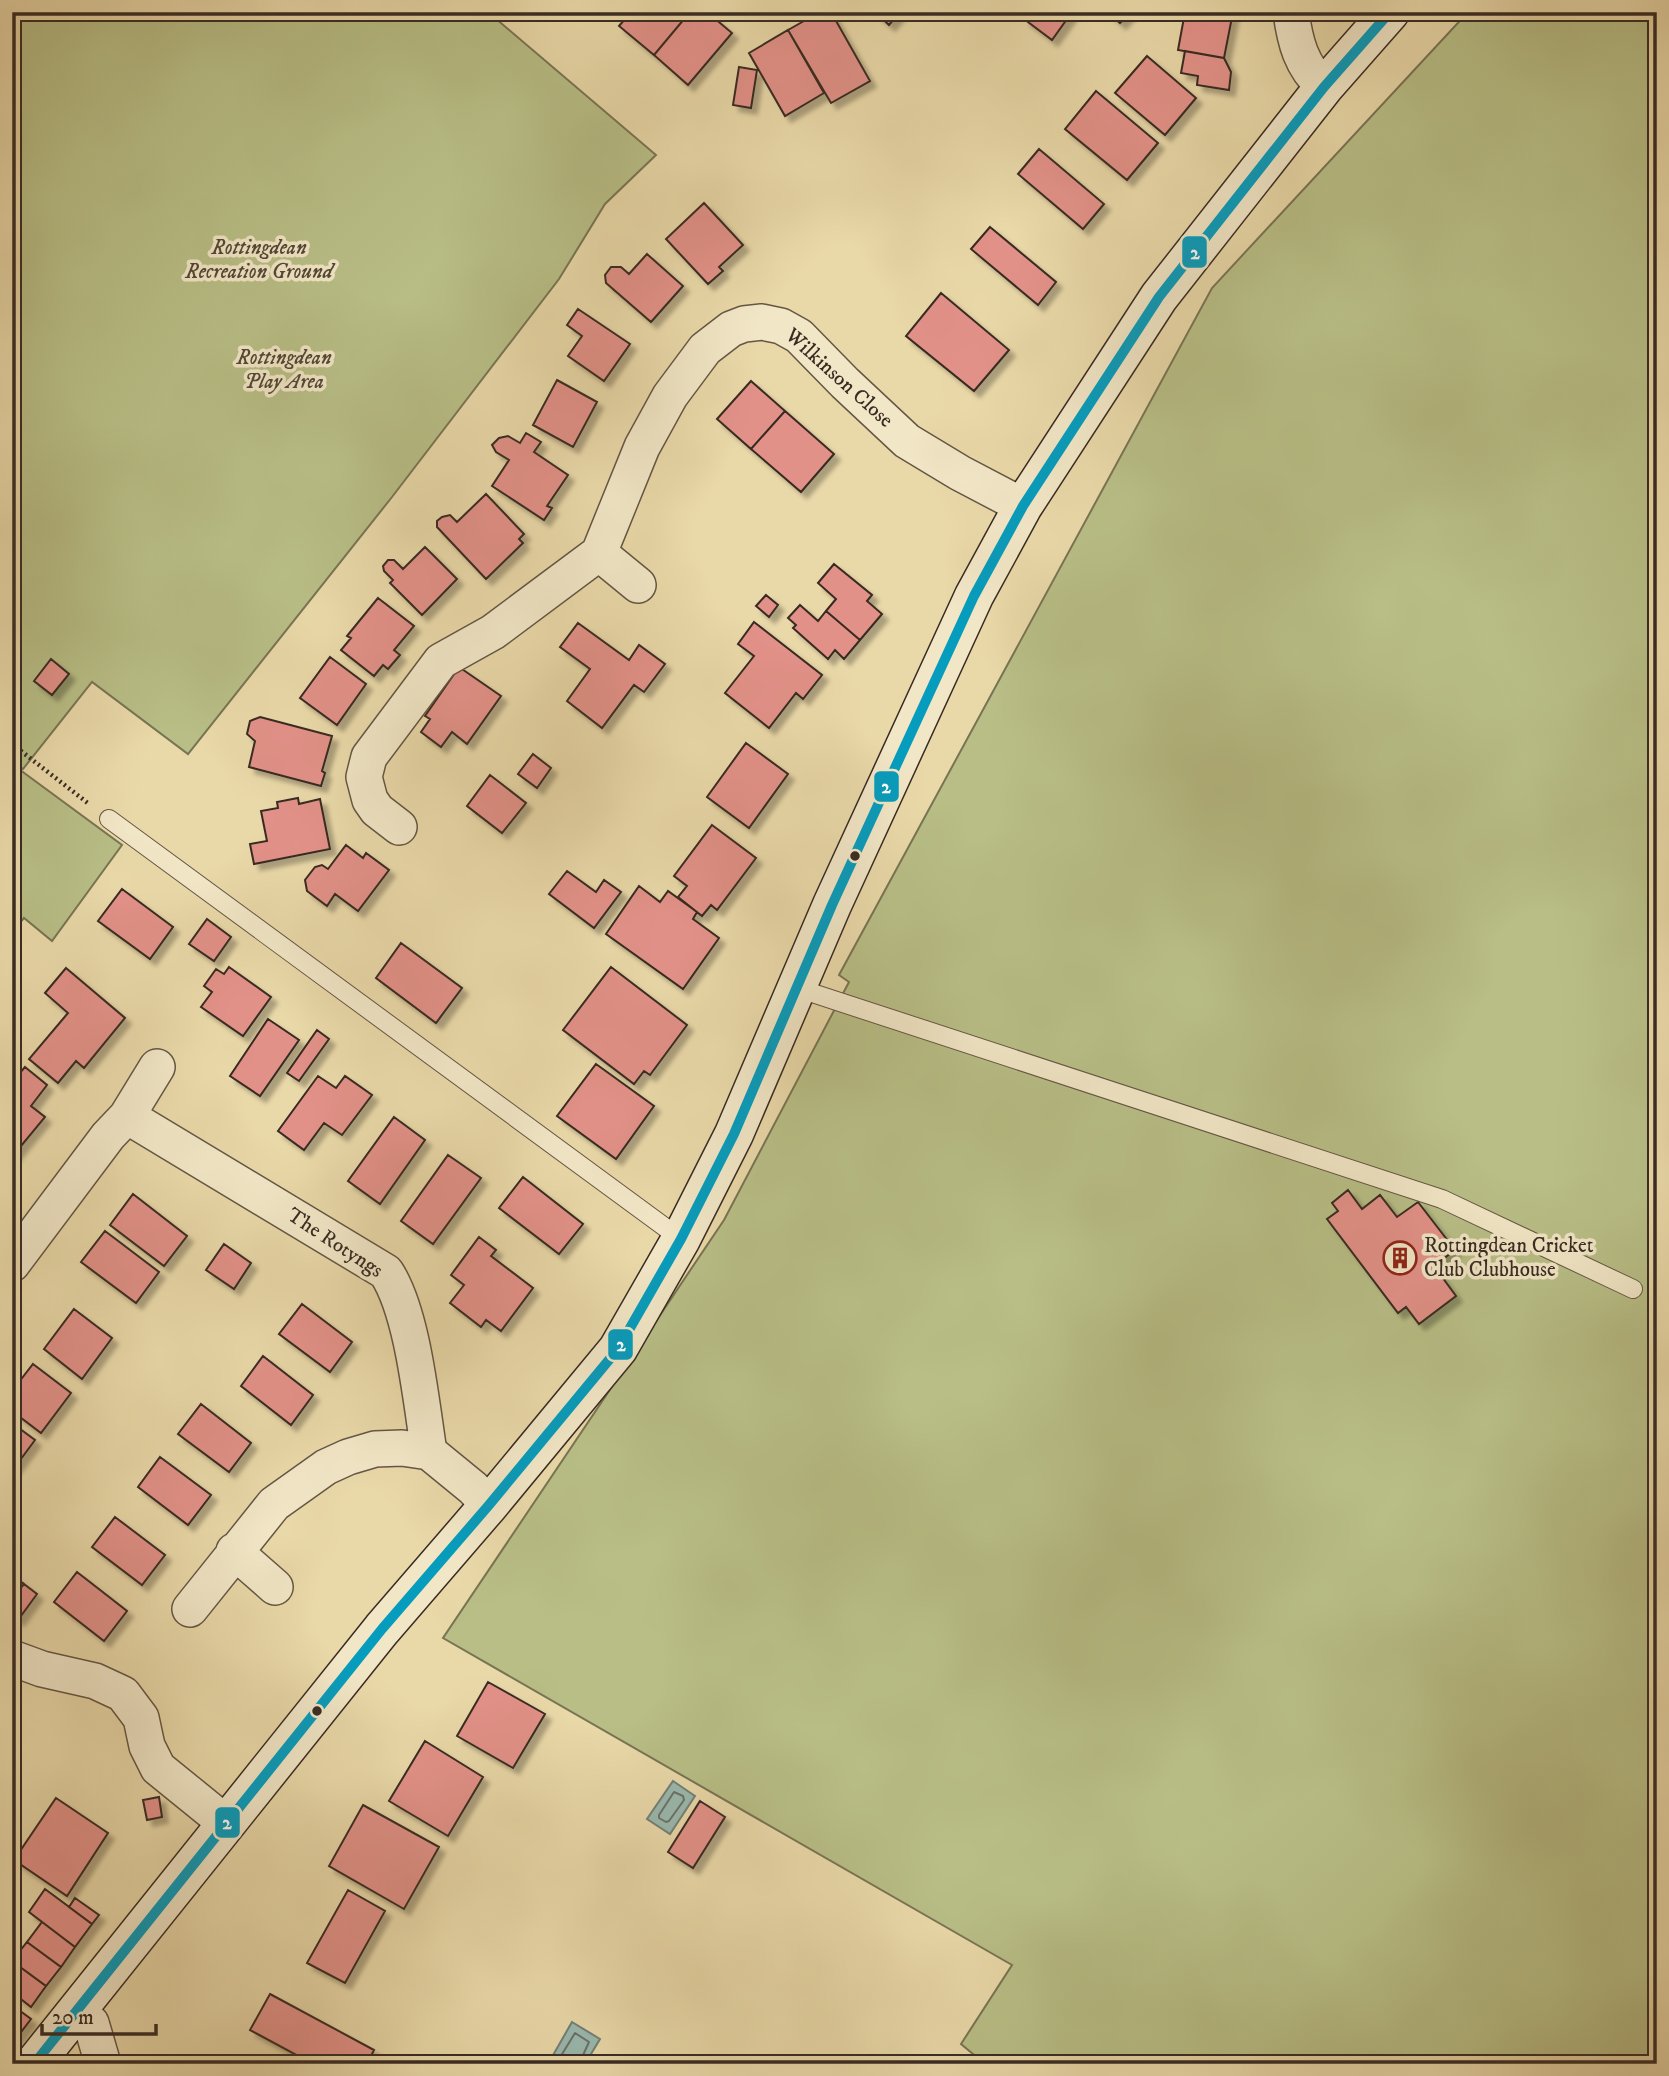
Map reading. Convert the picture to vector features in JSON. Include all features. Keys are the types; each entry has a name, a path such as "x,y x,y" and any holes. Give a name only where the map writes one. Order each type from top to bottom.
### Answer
{"main road":[{"path":"34,2064 382,1629 618,1349 681,1240 734,1134 836,896 974,596 1023,506 1159,298 1324,87 1390,12"}],"street":[{"path":"1290,12 1303,61 1310,74 1324,87"},
{"name":"Wilkinson Close","path":"599,553 642,447 670,396 705,349 731,330 753,323 781,326 799,336 908,441 960,473 1023,506"},
{"path":"399,827 377,810 370,800 364,777 369,757 441,661 493,632 599,553 638,585"},
{"path":"12,1264 108,1136 127,1115 157,1067"},
{"name":"The Rotyngs","path":"127,1115 386,1272 394,1284 402,1309 416,1368 429,1452"},
{"path":"190,1609 274,1504 326,1467 348,1457 375,1450 402,1448 429,1452 473,1488 489,1505"},
{"path":"234,1551 275,1587"},
{"path":"12,1658 41,1669 95,1681 123,1695 141,1718 147,1746 158,1768 228,1824"},
{"path":"76,2011 91,2023 103,2064"}],"lane":[{"path":"109,819 681,1240"},
{"path":"797,988 1442,1199 1633,1289"}],"path":[{"path":"12,744 109,819"}],"green space":[{"name":"Rottingdean Recreation Ground","path":"12,12 488,12 656,155 605,204 559,279 392,497 188,754 92,682 23,769 12,762"},
{"path":"1468,12 1657,12 1657,2064 985,2064 961,2044 1012,1965 443,1638 724,1220 849,982 839,975 1212,288"},
{"path":"12,764 122,845 52,941 24,918 12,933"}],"water":[{"path":"673,1781 695,1796 670,1834 647,1819"},
{"path":"572,2022 600,2039 585,2064 548,2064"}],"building":[{"path":"631,12 690,12 654,55 619,26"},
{"path":"690,12 707,12 732,33 688,85 654,55"},
{"path":"820,12 831,12 870,81 831,103 788,30"},
{"path":"875,12 900,12 889,25"},
{"path":"1028,12 1072,12 1052,40 1024,19"},
{"path":"1108,12 1130,12 1120,23"},
{"path":"1185,12 1233,12 1224,58 1178,50"},
{"path":"788,30 824,93 785,116 749,53"},
{"path":"1185,51 1224,58 1231,72 1229,90 1197,85 1198,76 1181,73"},
{"path":"1147,56 1196,98 1165,135 1115,93"},
{"path":"739,67 757,70 751,108 733,105"},
{"path":"1096,91 1158,143 1127,180 1065,129"},
{"path":"1039,149 1104,204 1083,229 1018,174"},
{"path":"704,203 743,245 719,267 723,271 708,284 666,239"},
{"path":"990,227 1056,282 1038,305 971,249"},
{"path":"647,254 683,286 651,322 606,283 605,275 611,267 621,267 629,274"},
{"path":"941,293 1009,350 974,391 906,336"},
{"path":"578,309 630,344 604,381 568,356 582,336 567,325"},
{"path":"557,380 597,402 573,447 533,425"},
{"path":"751,381 785,411 751,449 717,419"},
{"path":"785,411 834,454 801,492 751,449"},
{"path":"526,433 541,442 534,452 568,475 547,506 552,508 544,520 492,486 509,460 496,452 492,445 499,438 508,436 520,443"},
{"path":"486,494 524,534 519,539 523,543 486,579 437,527 437,521 450,515 457,522"},
{"path":"425,547 457,579 422,615 390,583 393,580 383,566 388,560 394,560 403,569"},
{"path":"834,564 872,595 867,601 882,614 860,640 826,611 836,599 818,583"},
{"path":"766,595 778,605 769,617 756,606"},
{"path":"378,598 414,626 394,650 400,655 388,669 383,665 374,676 341,650 351,638 347,636"},
{"path":"800,605 818,621 826,611 860,640 844,659 835,650 828,659 793,628 796,625 788,618"},
{"path":"754,622 822,675 803,699 796,693 769,728 725,693 754,656 738,644"},
{"path":"578,623 629,660 639,645 665,664 644,692 634,685 602,728 567,701 590,669 560,647"},
{"path":"330,657 366,684 337,725 300,698"},
{"path":"51,659 69,674 52,695 34,681"},
{"path":"459,667 501,696 467,744 452,732 441,747 421,732 430,719 425,716"},
{"path":"260,717 332,736 322,771 325,773 321,786 249,767 255,741 247,734 250,721"},
{"path":"746,743 788,774 749,828 707,797"},
{"path":"533,754 551,768 537,788 518,774"},
{"path":"490,775 526,803 502,833 467,806"},
{"path":"298,798 299,804 320,799 330,849 254,864 250,844 267,841 261,811 278,808 277,802"},
{"path":"712,825 756,858 717,910 711,905 702,916 678,897 687,886 674,876"},
{"path":"346,845 363,858 366,853 389,870 358,911 335,894 327,906 307,891 305,880 315,867 322,865 328,869"},
{"path":"567,871 596,892 604,880 621,892 594,928 549,894"},
{"path":"639,886 660,902 668,891 697,912 693,919 719,938 683,989 606,934"},
{"path":"122,889 173,927 150,959 98,921"},
{"path":"207,919 231,937 214,961 189,944"},
{"path":"401,943 462,988 436,1023 376,978"},
{"path":"229,967 271,997 243,1036 201,1007 212,992 204,986 216,969 224,974"},
{"path":"611,967 687,1025 650,1075 644,1071 634,1084 563,1030"},
{"path":"66,968 125,1018 84,1068 76,1061 58,1083 29,1059 68,1013 45,993"},
{"path":"268,1019 299,1040 260,1096 230,1076"},
{"path":"317,1030 329,1039 299,1081 287,1073"},
{"path":"596,1064 654,1106 616,1159 557,1116"},
{"path":"25,1067 47,1085 31,1106 45,1117 12,1157 12,1082"},
{"path":"318,1076 336,1088 345,1076 372,1095 342,1135 324,1123 304,1150 278,1131"},
{"path":"394,1117 425,1140 380,1204 348,1181"},
{"path":"448,1155 481,1178 433,1244 401,1221"},
{"path":"523,1177 583,1224 559,1254 499,1208"},
{"name":"Rottingdean Cricket Club Clubhouse","path":"1348,1190 1362,1209 1380,1195 1397,1217 1418,1202 1455,1250 1434,1266 1456,1296 1419,1324 1406,1307 1398,1313 1327,1219 1338,1211 1332,1203"},
{"path":"133,1194 187,1236 164,1266 110,1225"},
{"path":"105,1231 159,1272 136,1303 81,1262"},
{"path":"479,1237 496,1250 491,1256 533,1288 501,1331 486,1320 481,1327 450,1303 464,1285 451,1275"},
{"path":"224,1244 251,1263 234,1289 206,1270"},
{"path":"302,1304 352,1342 330,1372 279,1334"},
{"path":"74,1309 112,1338 82,1379 44,1349"},
{"path":"263,1356 313,1395 291,1425 241,1386"},
{"path":"33,1364 71,1393 41,1433 12,1411 12,1391"},
{"path":"201,1404 251,1443 229,1472 178,1434"},
{"path":"12,1423 35,1440 12,1471"},
{"path":"160,1457 211,1495 188,1525 138,1487"},
{"path":"115,1517 165,1555 142,1585 92,1547"},
{"path":"77,1572 127,1611 104,1641 54,1602"},
{"path":"12,1575 24,1584 12,1599"},
{"path":"24,1584 37,1594 18,1620 12,1615 12,1599"},
{"path":"488,1682 545,1714 513,1768 457,1736"},
{"path":"425,1741 483,1777 448,1836 389,1801"},
{"path":"159,1797 162,1817 147,1820 143,1800"},
{"path":"56,1798 108,1833 67,1896 14,1860"},
{"path":"700,1801 725,1817 693,1868 668,1852"},
{"path":"363,1805 439,1847 404,1909 329,1866"},
{"path":"45,1889 92,1924 75,1947 29,1912"},
{"path":"348,1890 385,1911 345,1983 307,1963"},
{"path":"75,1898 99,1915 92,1924 69,1907"},
{"path":"42,1922 75,1947 61,1967 27,1942"},
{"path":"27,1942 61,1967 46,1986 12,1961"},
{"path":"12,1961 46,1986 31,2007 12,1992"},
{"path":"270,1994 374,2050 367,2064 313,2064 250,2030"},
{"path":"12,2005 31,2019 12,2044"}],"transit line":[{"name":"2","path":"34,2064 382,1629 618,1349 681,1239 734,1134 832,905 974,596 1023,506 1159,297 1324,87 1390,12"}],"place":[{"name":"Rottingdean Cricket Club Clubhouse","path":"1400,1258"}],"park label":[{"name":"Rottingdean Play Area","path":"284,370"}]}
